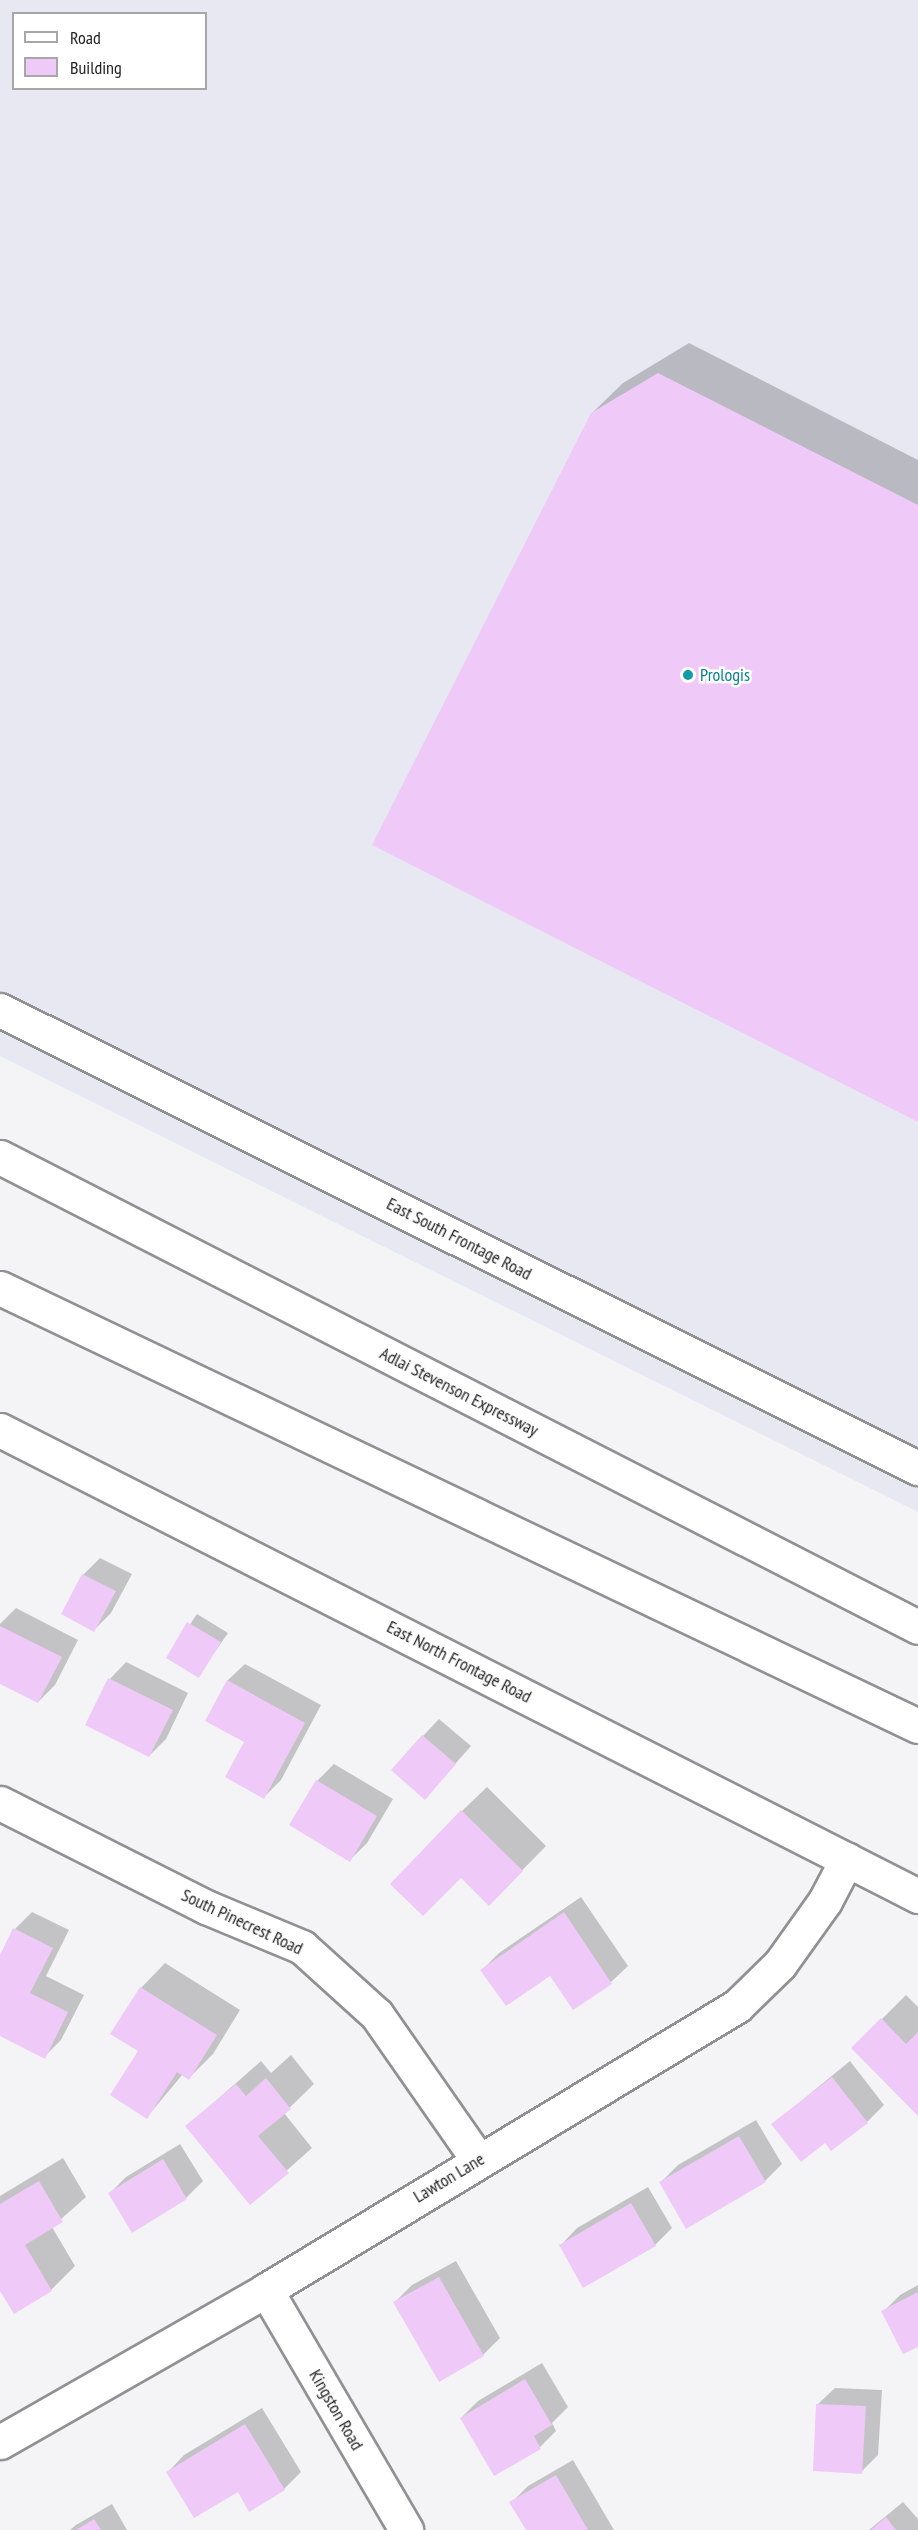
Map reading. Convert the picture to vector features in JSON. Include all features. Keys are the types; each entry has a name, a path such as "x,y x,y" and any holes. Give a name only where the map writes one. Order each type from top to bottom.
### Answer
{"main road":[{"name":"East South Frontage Road","path":"0,1010 918,1468"},
{"name":"Adlai Stevenson Expressway","path":"0,1157 918,1627"},
{"path":"0,1288 918,1726"},
{"name":"East North Frontage Road","path":"0,1430 918,1896"},
{"name":"South Pinecrest Road","path":"0,1803 206,1907 302,1947 377,2015 478,2160"},
{"name":"Lawton Lane","path":"0,2442 266,2290 478,2160 737,2006 780,1964 825,1901 848,1859"},
{"name":"Kingston Road","path":"266,2290 406,2530"}],"shaded area":[{"path":"0,0 918,0 918,1512 0,1056"}],"building":[{"name":"Prologis","path":"658,373 918,505 918,1122 372,845 591,413"},
{"path":"82,1574 116,1591 94,1632 61,1614"},
{"path":"187,1622 221,1642 199,1678 166,1658"},
{"path":"0,1626 62,1657 38,1703 0,1684"},
{"path":"108,1678 173,1710 149,1757 85,1725"},
{"path":"227,1680 305,1723 264,1799 225,1777 244,1742 205,1721"},
{"path":"422,1735 456,1764 425,1800 391,1770"},
{"path":"316,1780 377,1816 350,1862 289,1825"},
{"path":"461,1810 523,1871 489,1906 461,1878 423,1916 390,1884"},
{"path":"564,1912 612,1984 573,2010 550,1976 506,2006 480,1970"},
{"path":"13,1928 53,1948 30,1993 68,2012 45,2059 0,2036 0,1955"},
{"path":"140,1987 217,2035 189,2080 177,2072 147,2119 110,2095 138,2051 110,2034"},
{"path":"881,2018 906,2044 918,2032 918,2116 851,2048"},
{"path":"832,2077 868,2123 831,2151 825,2143 801,2162 771,2124"},
{"path":"266,2078 291,2109 258,2136 289,2173 250,2205 185,2126 236,2084 246,2096"},
{"path":"739,2136 766,2182 686,2229 659,2182"},
{"path":"163,2159 187,2199 132,2233 108,2193"},
{"path":"39,2181 63,2222 25,2245 52,2291 14,2314 0,2291 0,2204"},
{"path":"631,2203 656,2246 583,2288 559,2245"},
{"path":"439,2277 484,2356 439,2382 393,2302"},
{"path":"918,2292 918,2347 903,2354 881,2311"},
{"path":"525,2379 552,2425 534,2436 541,2449 494,2476 460,2418"},
{"path":"816,2404 866,2406 862,2474 813,2471"},
{"path":"245,2424 285,2490 249,2512 238,2492 194,2518 166,2472"},
{"path":"556,2475 588,2530 526,2530 509,2502"},
{"path":"886,2517 896,2530 871,2530"},
{"path":"94,2519 101,2530 76,2530"}],"place":[{"name":"Prologis","path":"688,675"}]}
